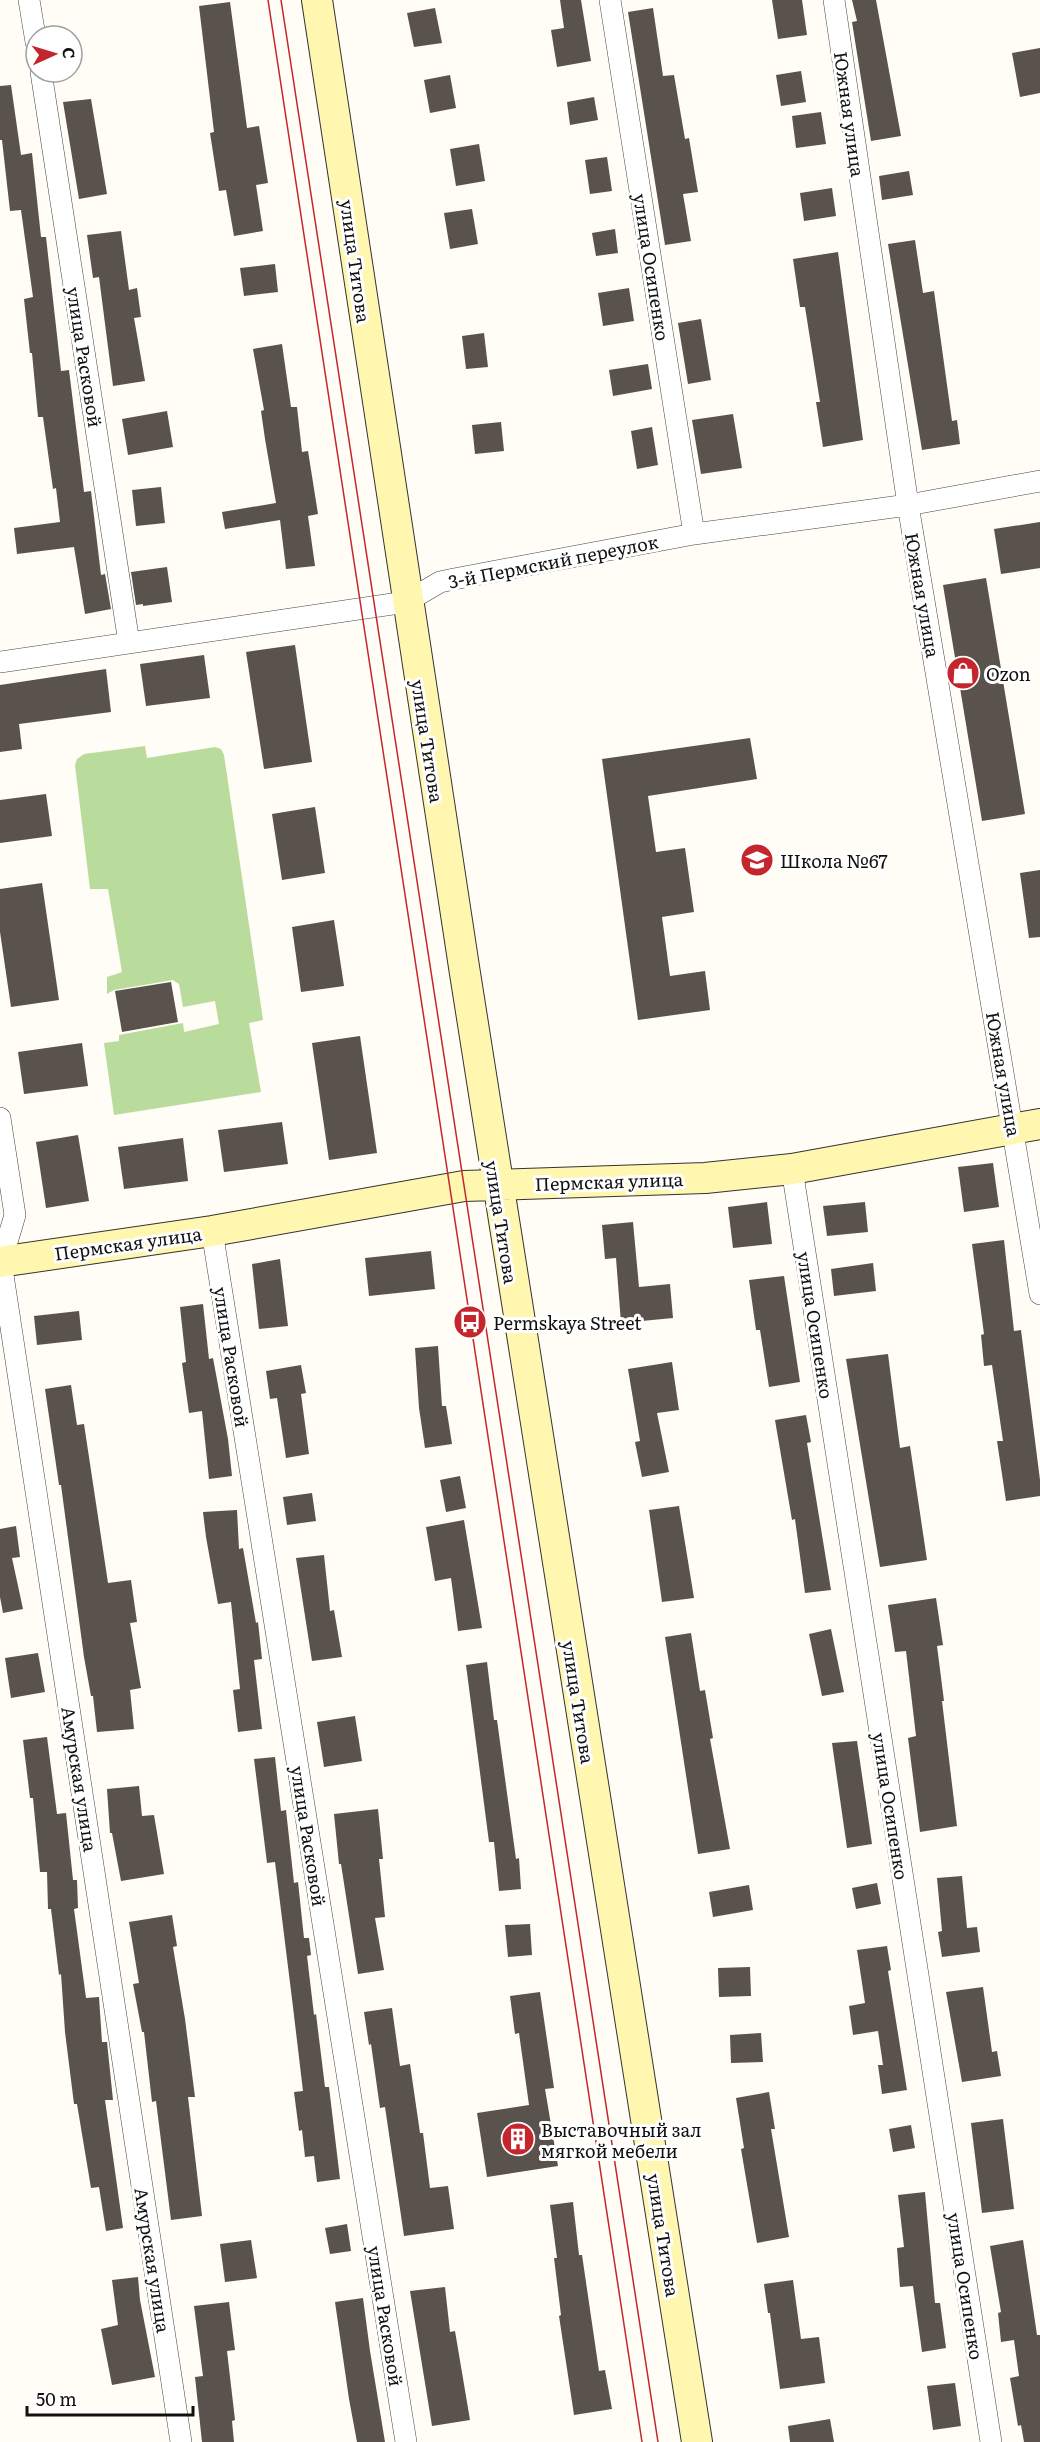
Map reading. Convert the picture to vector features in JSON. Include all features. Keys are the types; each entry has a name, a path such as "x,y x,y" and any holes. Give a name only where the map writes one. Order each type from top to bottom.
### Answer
{"street":[{"path":"30,0 33,24"},
{"name":"улица Титова","path":"317,0 406,602 496,1186 697,2442"},
{"name":"улица Осипенко","path":"610,0 694,534"},
{"name":"Южная улица","path":"834,0 908,505 1027,1127 1040,1294"},
{"name":"улица Расковой","path":"43,84 129,643"},
{"name":"3-й Пермский переулок","path":"0,662 406,602 441,582 694,534 908,505 1040,481"},
{"name":"Амурская улица","path":"0,1118 15,1215 0,1262 181,2442"},
{"name":"Пермская улица","path":"0,1262 212,1231 457,1187 705,1178 792,1169 1027,1127"},
{"name":"улица Осипенко","path":"792,1169 991,2442"},
{"name":"улица Расковой","path":"212,1231 406,2442"}],"green space":[{"path":"145,746 147,758 215,747 221,749 224,755 263,1020 249,1023 261,1092 114,1115 104,1043 119,1041 119,1035 183,1023 184,1032 219,1024 215,1001 183,1007 179,984 173,980 114,990 107,994 107,977 122,972 108,889 90,889 75,765 77,759 84,754"}],"building":[{"path":"560,0 581,0 591,61 557,67 551,30 564,28"},
{"path":"772,0 802,0 807,35 778,39"},
{"path":"852,0 876,0 901,136 871,141 852,22 857,21"},
{"path":"230,2 247,128 259,126 268,183 256,185 263,231 234,236 226,190 219,191 210,133 214,132 199,6"},
{"path":"435,8 442,43 414,47 407,13"},
{"path":"653,8 663,76 674,75 685,139 689,138 698,192 683,194 691,241 665,245 628,12"},
{"path":"1040,48 1040,93 1020,97 1012,53"},
{"path":"801,71 806,102 781,106 776,75"},
{"path":"450,75 456,108 430,113 424,80"},
{"path":"11,85 21,155 32,153 41,237 46,237 61,371 69,370 84,492 91,491 101,575 105,574 111,609 85,614 74,547 17,554 14,528 60,522 43,417 38,417 32,353 30,353 24,299 33,297 21,210 10,211 2,140 0,140 0,86"},
{"path":"594,97 598,120 570,125 567,102"},
{"path":"91,99 107,194 79,199 63,102"},
{"path":"821,112 826,144 796,148 792,116"},
{"path":"479,144 485,181 456,186 450,149"},
{"path":"607,157 612,191 590,194 585,160"},
{"path":"909,171 913,195 882,200 879,176"},
{"path":"832,188 836,216 804,221 800,193"},
{"path":"472,209 478,244 450,249 444,213"},
{"path":"615,229 618,253 596,256 592,233"},
{"path":"121,231 129,290 137,288 141,317 134,318 145,381 113,386 99,277 93,278 87,235"},
{"path":"915,240 923,293 934,291 952,421 957,420 960,444 922,450 888,244"},
{"path":"838,252 863,440 823,447 816,402 820,402 805,307 800,307 793,259"},
{"path":"275,264 278,292 244,296 240,268"},
{"path":"629,288 634,321 603,326 598,293"},
{"path":"701,319 711,380 688,384 678,323"},
{"path":"484,333 488,367 466,369 462,336"},
{"path":"282,344 291,407 297,407 302,452 308,451 318,514 308,516 315,566 286,569 280,520 225,529 222,512 276,503 261,411 264,410 253,349"},
{"path":"648,364 652,389 613,396 609,370"},
{"path":"167,411 173,447 128,455 122,419"},
{"path":"733,414 742,468 701,474 692,420"},
{"path":"501,422 504,451 475,454 472,425"},
{"path":"652,427 658,465 637,469 631,431"},
{"path":"161,487 165,523 136,526 132,490"},
{"path":"1040,522 1040,568 1001,574 994,529"},
{"path":"167,567 172,602 136,605 131,572"},
{"path":"986,578 1025,814 982,821 943,585"},
{"path":"295,645 312,762 264,769 246,652"},
{"path":"204,655 210,698 146,706 140,664"},
{"path":"106,669 111,712 19,724 22,749 0,752 0,685"},
{"path":"750,738 757,779 648,796 656,852 685,848 694,912 662,917 670,976 705,971 710,1010 638,1020 602,759"},
{"path":"46,794 52,836 0,843 0,800"},
{"path":"315,807 325,873 282,880 272,814"},
{"path":"1040,870 1040,937 1029,938 1020,873"},
{"path":"42,883 59,1000 11,1007 0,932 0,889"},
{"path":"334,920 344,986 301,992 292,927"},
{"path":"171,982 178,1022 122,1032 115,991"},
{"path":"360,1036 377,1153 329,1160 312,1043"},
{"path":"82,1043 88,1086 24,1094 18,1052"},
{"path":"282,1122 288,1164 224,1172 218,1130"},
{"path":"78,1135 89,1201 46,1208 36,1142"},
{"path":"183,1138 188,1181 124,1189 118,1147"},
{"path":"993,1163 999,1207 964,1212 958,1167"},
{"path":"767,1202 772,1244 733,1248 728,1207"},
{"path":"865,1202 868,1232 827,1236 823,1206"},
{"path":"633,1222 639,1287 670,1284 673,1318 621,1323 616,1258 605,1259 602,1225"},
{"path":"1004,1240 1014,1331 1021,1330 1040,1480 1040,1496 1006,1501 997,1441 1003,1441 992,1365 984,1366 981,1335 984,1334 972,1244"},
{"path":"431,1251 435,1289 369,1296 365,1258"},
{"path":"280,1259 288,1326 259,1329 252,1264"},
{"path":"873,1263 876,1291 834,1296 831,1269"},
{"path":"784,1276 800,1382 769,1387 760,1330 756,1330 749,1280"},
{"path":"203,1304 209,1359 213,1358 228,1439 232,1476 209,1479 202,1411 189,1413 182,1363 186,1362 180,1307"},
{"path":"79,1311 82,1340 37,1345 34,1316"},
{"path":"438,1346 442,1406 446,1406 452,1444 425,1448 419,1408 415,1348"},
{"path":"888,1354 900,1448 910,1446 927,1560 880,1567 846,1359"},
{"path":"672,1362 679,1410 657,1413 669,1472 642,1477 635,1442 640,1441 628,1369"},
{"path":"301,1365 306,1393 301,1394 309,1454 286,1458 277,1398 270,1399 266,1371"},
{"path":"71,1385 77,1425 84,1424 108,1583 131,1580 137,1622 130,1623 141,1688 130,1690 134,1729 97,1732 45,1389"},
{"path":"806,1415 811,1442 807,1443 831,1590 805,1593 795,1519 792,1520 775,1420"},
{"path":"460,1476 466,1508 446,1512 440,1480"},
{"path":"312,1493 316,1521 287,1525 283,1497"},
{"path":"679,1506 694,1598 662,1602 649,1510"},
{"path":"237,1510 239,1549 243,1548 256,1623 258,1622 262,1659 254,1660 262,1729 238,1732 233,1690 240,1689 231,1602 218,1604 203,1512"},
{"path":"464,1520 482,1628 458,1631 451,1578 435,1581 426,1527"},
{"path":"16,1526 20,1557 12,1558 23,1609 3,1613 0,1597 0,1529"},
{"path":"324,1555 330,1611 334,1610 342,1657 312,1661 296,1558"},
{"path":"936,1598 943,1645 937,1646 944,1701 942,1701 957,1826 920,1832 908,1738 916,1736 906,1651 895,1652 888,1605"},
{"path":"831,1629 844,1692 822,1696 809,1634"},
{"path":"691,1633 700,1691 705,1690 713,1738 710,1739 730,1849 698,1854 665,1637"},
{"path":"38,1653 45,1692 11,1698 5,1658"},
{"path":"487,1662 516,1859 519,1858 521,1889 499,1891 494,1842 489,1842 466,1665"},
{"path":"355,1716 362,1761 324,1767 317,1722"},
{"path":"47,1737 57,1814 66,1813 73,1880 77,1880 78,1908 74,1909 86,1998 99,1997 102,2042 107,2042 113,2100 105,2100 123,2228 106,2231 99,2187 91,2188 77,2104 74,2104 61,1974 59,1975 51,1909 48,1909 47,1872 40,1872 33,1798 30,1798 23,1740"},
{"path":"857,1741 872,1844 847,1848 832,1743"},
{"path":"275,1757 281,1811 286,1810 294,1883 298,1882 304,1938 309,1938 311,1955 307,1956 314,2015 316,2014 325,2087 329,2087 340,2179 317,2182 314,2156 305,2157 302,2130 299,2131 294,2092 303,2091 293,2007 275,1862 267,1863 254,1759"},
{"path":"139,1786 142,1816 154,1815 164,1874 121,1881 112,1833 110,1833 107,1789"},
{"path":"378,1809 383,1859 379,1859 385,1917 375,1918 384,1970 358,1974 341,1864 339,1864 334,1814"},
{"path":"962,1876 967,1928 977,1927 980,1952 942,1957 938,1932 942,1931 937,1878"},
{"path":"877,1883 881,1904 856,1909 852,1888"},
{"path":"749,1885 753,1910 713,1917 709,1892"},
{"path":"172,1915 177,1946 173,1947 195,2097 188,2097 202,2216 171,2220 156,2101 152,2102 144,2032 142,2032 133,1984 139,1983 129,1922"},
{"path":"530,1924 532,1955 508,1957 505,1925"},
{"path":"887,1946 891,1970 888,1971 907,2090 882,2094 878,2065 883,2065 878,2031 853,2035 849,2006 865,2003 857,1950"},
{"path":"750,1967 751,1996 719,1997 718,1968"},
{"path":"983,1987 992,2052 997,2051 1001,2076 962,2082 946,1992"},
{"name":"Выставочный зал мягкой мебели","path":"540,1992 554,2088 545,2089 558,2166 487,2177 477,2113 529,2105 519,2033 515,2034 510,1996"},
{"path":"392,2008 400,2066 410,2064 420,2133 423,2133 430,2188 448,2186 454,2229 404,2236 385,2107 380,2108 364,2012"},
{"path":"761,2033 763,2062 731,2063 730,2035"},
{"path":"769,2092 775,2129 771,2129 789,2237 757,2243 741,2149 744,2148 736,2098"},
{"path":"1003,2119 1014,2209 982,2213 971,2123"},
{"path":"911,2125 915,2148 893,2152 889,2129"},
{"path":"925,2192 935,2303 940,2303 946,2348 922,2352 913,2286 900,2287 897,2248 904,2247 898,2195"},
{"path":"573,2202 579,2255 582,2255 599,2371 605,2370 612,2409 574,2415 559,2316 561,2315 554,2258 557,2258 550,2205"},
{"path":"347,2224 351,2251 330,2254 325,2228"},
{"path":"251,2240 257,2278 225,2282 220,2244"},
{"path":"1023,2240 1037,2335 1040,2335 1040,2442 1024,2442 1021,2425 1018,2426 1010,2378 1019,2376 1014,2340 1001,2342 998,2313 1001,2312 990,2246"},
{"path":"138,2277 140,2300 155,2377 112,2385 101,2329 118,2325 112,2280"},
{"path":"793,2280 801,2339 819,2337 825,2383 780,2389 764,2284"},
{"path":"445,2287 450,2332 455,2331 470,2420 432,2426 410,2291"},
{"path":"363,2298 385,2442 357,2442 349,2399 335,2302"},
{"path":"229,2302 235,2350 227,2351 235,2420 232,2421 234,2442 202,2442 195,2377 203,2376 194,2306"},
{"path":"955,2383 961,2426 933,2430 927,2386"},
{"path":"830,2419 834,2442 790,2442 788,2426"}],"tram line":[{"path":"268,0 642,2442"},
{"path":"281,0 658,2442"}],"place":[{"name":"Ozon","path":"963,673"},
{"name":"Школа №67","path":"757,860"},
{"name":"Permskaya Street","path":"470,1322"},
{"name":"Выставочный зал мягкой мебели","path":"518,2139"}]}
